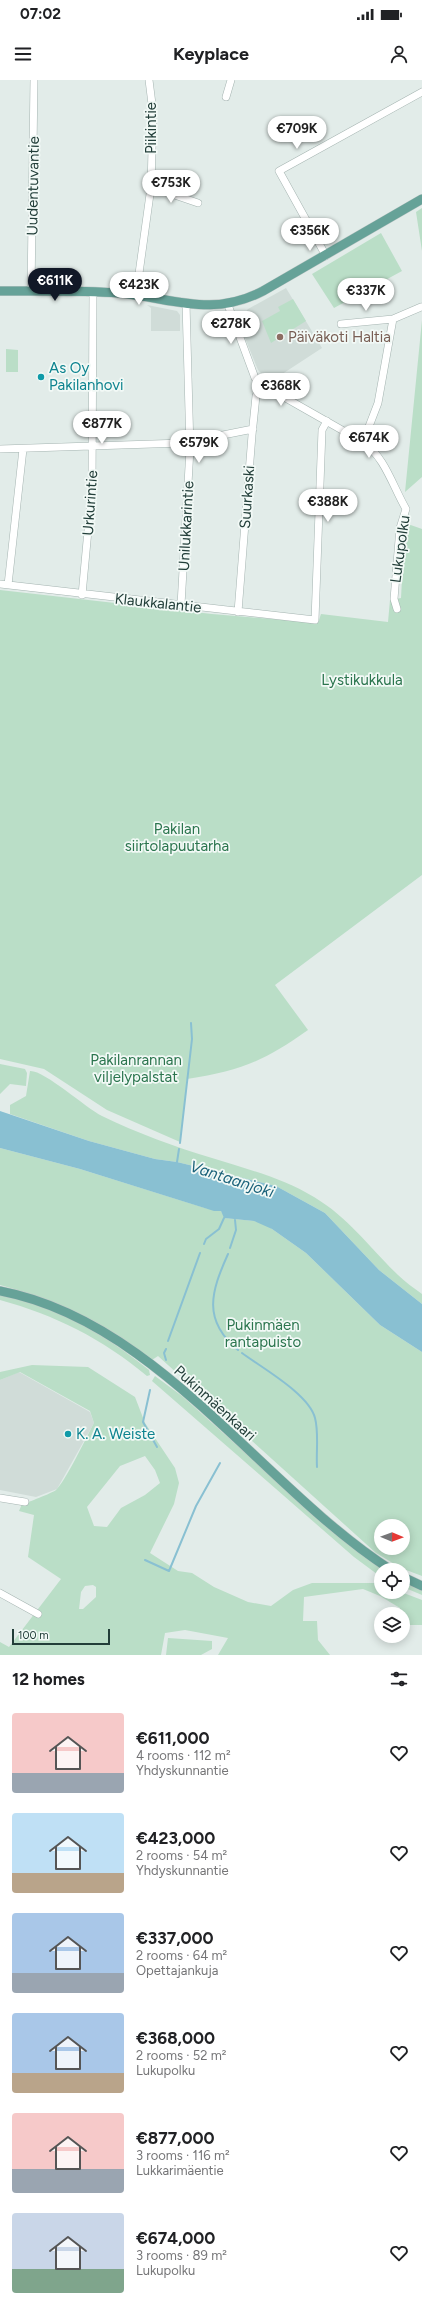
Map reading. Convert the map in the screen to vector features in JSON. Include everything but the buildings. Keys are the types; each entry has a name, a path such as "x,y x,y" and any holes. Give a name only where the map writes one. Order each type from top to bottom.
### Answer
{"main road":[{"path":"0,291 93,292 136,295 212,306 228,305 253,296 326,256 422,199"},
{"name":"Pukinmäenkaari","path":"0,1291 33,1299 65,1311 119,1342 194,1401 350,1542 381,1563"},
{"path":"410,1580 422,1586"}],"street":[{"name":"Uudentuvantie","path":"31,291 34,80"},
{"name":"Piikintie","path":"136,295 151,187 153,112 149,80"},
{"path":"226,97 230,80"},
{"path":"326,256 279,171 422,92"},
{"path":"151,187 198,203"},
{"name":"Urkurintie","path":"82,595 93,446 93,292"},
{"name":"Unilukkarintie","path":"181,605 190,441 186,303"},
{"name":"Lukupolku","path":"228,305 255,378 261,384 363,442 376,452 406,509 400,528 394,599 397,610"},
{"path":"341,324 393,319 422,307"},
{"path":"363,442 378,403 393,319"},
{"name":"Suurkaski","path":"238,612 256,396 261,384"},
{"name":"Klaukkalantie","path":"4,585 82,595 315,620 322,430 327,421"},
{"path":"0,449 190,441 253,429"},
{"path":"4,585 23,449"},
{"path":"0,1498 25,1502"},
{"path":"0,1592 38,1614"}],"shaded area":[{"name":"Päiväkoti Haltia","path":"286,288 322,348 270,382 258,370 240,326 240,319 248,309"},
{"path":"147,305 177,311 180,315 180,331 151,331 151,308"},
{"path":"19,1372 90,1412 94,1423 57,1489 36,1497 0,1490 0,1380"}],"green space":[{"path":"422,208 422,251 416,212"},
{"path":"381,233 402,271 334,308 312,274"},
{"path":"293,299 306,321 271,343 262,321 280,311 278,307"},
{"path":"422,320 422,477 405,492"},
{"path":"6,349 18,350 18,372 6,372"},
{"name":"Pakilan siirtolapuutarha","path":"405,523 422,529 422,875 275,985 308,1030 278,1050 251,1063 206,1076 187,1079 180,1142 107,1110 44,1069 0,1059 0,590 212,614 318,623 321,614 388,622 390,600 401,598"},
{"path":"0,1064 25,1069 27,1073 26,1086 10,1084 0,1094"},
{"path":"30,1071 45,1076 102,1116 142,1134 198,1154 277,1179 314,1197 338,1214 398,1275 422,1294 422,1304 379,1270 325,1213 276,1186 177,1162 155,1159 89,1141 10,1114 10,1105 26,1096"},
{"name":"Pukinmäen rantapuisto","path":"0,1148 80,1169 205,1208 221,1211 225,1218 254,1221 265,1224 306,1253 380,1325 422,1352 422,1576 410,1571 410,1563 393,1563 379,1555 410,1555 410,1519 374,1519 374,1551 158,1356 152,1360 98,1323 43,1298 0,1285"},
{"path":"0,1295 42,1306 85,1326 137,1360 149,1370 150,1375 147,1376 113,1351 78,1330 40,1313 0,1300"},
{"path":"32,1365 88,1367 135,1397 145,1423 175,1468 179,1483 174,1504 150,1553 178,1571 192,1573 214,1587 248,1602 271,1606 293,1590 312,1583 374,1583 374,1594 363,1589 304,1597 303,1621 317,1621 318,1640 330,1655 218,1655 228,1638 185,1630 165,1633 161,1655 0,1655 0,1642 9,1647 61,1579 28,1557 34,1515 19,1511 22,1504 56,1490 70,1469 94,1423 90,1411 20,1372 0,1380 0,1372","holes":["145,1456 155,1470 160,1483 145,1495 121,1508 107,1527 94,1526 87,1507 120,1466","93,1585 96,1587 96,1597 83,1609 79,1609 81,1592 85,1586"]},
{"path":"155,1376 182,1396 332,1531 375,1563 374,1572 354,1557 152,1381"},
{"path":"410,1584 422,1590 422,1595 410,1590"},
{"path":"410,1595 422,1600 422,1625 410,1625 410,1607 398,1607 385,1599 410,1599"},
{"path":"168,1638 212,1641 212,1649 201,1655 166,1655"}],"water":[{"name":"Vantaanjoki","path":"0,1111 89,1141 155,1159 177,1162 276,1186 325,1213 379,1270 422,1304 422,1352 380,1325 306,1253 272,1229 254,1221 224,1218 221,1211 214,1211 80,1169 0,1148"}],"waterway":[{"path":"180,1143 192,1039 191,1023"},
{"path":"177,1162 179,1149"},
{"path":"204,1244 206,1239 219,1229 224,1218"},
{"path":"230,1248 236,1230 235,1220"},
{"path":"168,1341 200,1253"},
{"path":"228,1254 217,1281 213,1305 219,1328 238,1350"},
{"path":"166,1349 164,1353 166,1360"},
{"path":"242,1353 284,1382 295,1391 311,1409 315,1418 317,1430 317,1467"},
{"path":"150,1390 143,1422 157,1447"},
{"path":"145,1560 169,1571 196,1506 220,1463"}],"place":[{"name":"Päiväkoti Haltia","path":"280,337"},
{"name":"As Oy Pakilanhovi","path":"41,377"},
{"name":"K. A. Weiste","path":"68,1434"}],"park label":[{"name":"Lystikukkula","path":"362,680"},
{"name":"Pakilanrannan viljelypalstat","path":"136,1068"}]}
